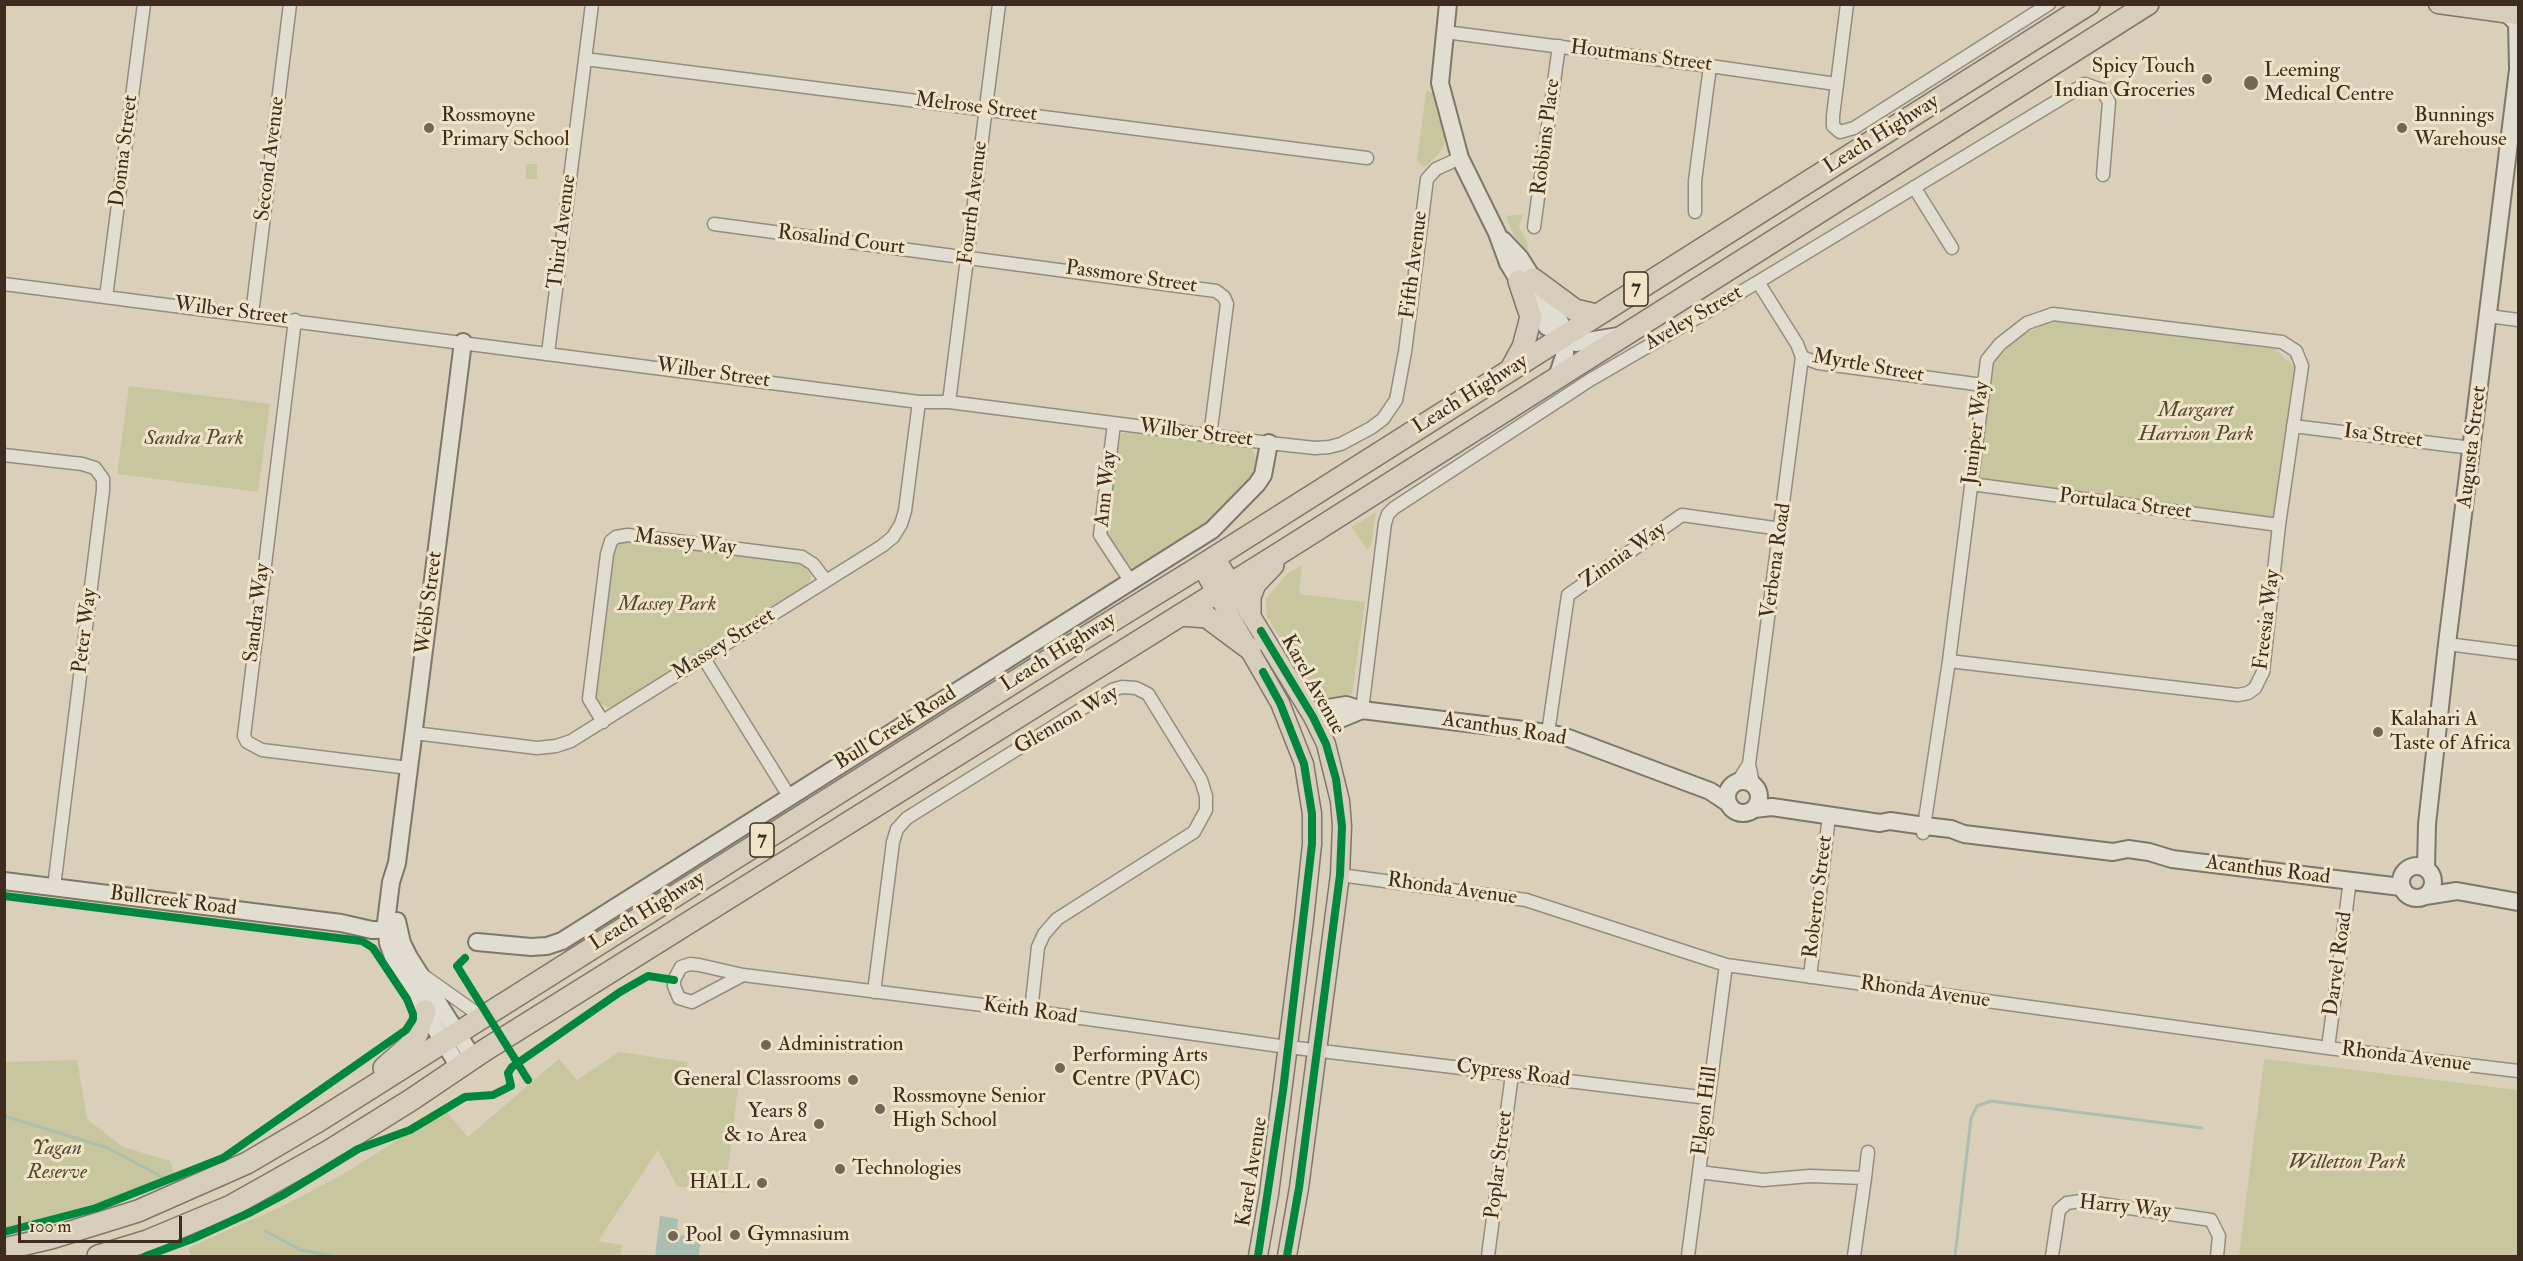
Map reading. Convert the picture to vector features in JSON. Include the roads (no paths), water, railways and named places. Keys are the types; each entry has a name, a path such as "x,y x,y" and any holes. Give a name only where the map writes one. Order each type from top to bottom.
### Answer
{"highway":[{"name":"Leach Highway","path":"4,1249 51,1238 138,1211 247,1163 451,1038 1047,660 1208,562 2089,4"},
{"name":"Leach Highway","path":"98,1257 157,1237 231,1206 329,1151 1224,587 1288,549 2148,4"},
{"path":"1526,280 1575,310 1596,315"},
{"path":"1510,369 1523,347 1530,317 1526,280"},
{"path":"1250,612 1250,597 1256,584 1288,549"},
{"path":"1180,615 1207,617 1250,649"},
{"path":"315,1122 408,1047 417,1034 425,1011"}],"main road":[{"path":"2438,4 2514,10"},
{"name":"Karel Avenue","path":"1208,562 1224,587 1250,649 1280,703 1299,749 1309,783 1312,814 1312,844 1269,1194 1258,1257"},
{"name":"Karel Avenue","path":"1224,587 1250,612 1313,717 1326,744 1340,801 1342,826 1340,875 1287,1257"},
{"path":"1280,703 1313,717 1305,727 1299,749"}],"street":[{"name":"Donna Street","path":"106,297 144,4"},
{"name":"Second Avenue","path":"252,314 290,4"},
{"name":"Third Avenue","path":"548,353 592,4"},
{"name":"Fourth Avenue","path":"949,402 999,4"},
{"path":"1448,4 1440,83 1460,158 1497,233 1520,258 1526,280 1566,334 1576,343 1625,334"},
{"path":"1847,4 1836,84 1833,126 1839,132 1847,131 2049,4"},
{"name":"Augusta Street","path":"2414,874 2427,824 2447,644 2489,316 2513,162 2518,69 2517,23 2514,10"},
{"name":"Houtmans Street","path":"1445,32 1836,84"},
{"name":"Robbins Place","path":"1534,227 1559,46"},
{"name":"Melrose Street","path":"585,59 1367,158"},
{"path":"1695,212 1695,181 1710,66"},
{"name":"Aveley Street","path":"1362,710 1388,514 1590,380 1758,282 2085,84 2103,90 2109,102 2103,175"},
{"name":"Fifth Avenue","path":"1398,391 1427,179 1436,169 1460,158"},
{"path":"1914,188 1952,248"},
{"name":"Rosalind Court","path":"714,224 967,257"},
{"name":"Passmore Street","path":"967,257 1216,291 1224,297 1227,304 1210,436"},
{"name":"Myrtle Street","path":"1758,282 1797,344 1802,357 1818,363 1983,385"},
{"name":"Wilber Street","path":"4,284 252,314 919,402 949,402 1315,448 1341,444 1383,419 1392,409 1398,391"},
{"name":"Juniper Way","path":"1924,829 1949,661 1983,385 1988,360 2000,344 2027,322 2053,314 2282,342 2296,351"},
{"path":"2489,316 2518,320"},
{"name":"Sandra Way","path":"295,320 244,736 247,742 262,750 409,768"},
{"path":"1557,377 1565,353 1566,334"},
{"name":"Webb Street","path":"451,1038 425,1011 391,954 391,882 397,863 463,342"},
{"name":"Freesia Way","path":"1949,661 2238,695 2248,693 2255,688 2263,672 2279,525 2302,366 2296,351"},
{"name":"Verbena Road","path":"1748,796 1749,764 1802,357"},
{"name":"Massey Street","path":"414,733 537,748 556,746 571,741 882,546 893,537 901,524 905,511 919,402"},
{"name":"Ann Way","path":"1114,424 1100,535 1131,582"},
{"name":"Isa Street","path":"2293,426 2472,448"},
{"name":"Bull Creek Road","path":"477,942 531,947 547,946 562,941 1212,530 1263,475 1269,443"},
{"name":"Peter Way","path":"4,455 82,464 95,468 103,479 54,887"},
{"name":"Portulaca Street","path":"1971,484 2279,525"},
{"name":"Zinnia Way","path":"1548,733 1568,594 1682,515 1781,529"},
{"name":"Massey Way","path":"603,722 589,699 607,554 616,537 628,535 802,557 813,564 826,582"},
{"path":"2447,644 2518,653"},
{"path":"703,657 789,796"},
{"name":"Glennon Way","path":"874,992 893,842 897,829 907,818 1112,690 1122,687 1136,688 1148,694 1201,780 1206,796 1206,810 1194,832 1057,919 1044,934 1038,947 1031,1011"},
{"name":"Acanthus Road","path":"1313,717 1328,724 1362,710 1548,733 1563,736 1710,790 1748,796 1829,816 1881,823 1890,822 1924,829 1951,829 1964,834 2113,852 2128,859 2149,862 2172,859 2358,881 2414,874 2457,891 2518,902"},
{"name":"Roberto Street","path":"1810,977 1829,816"},
{"path":"2414,874 2432,889 2425,896"},
{"name":"Acanthus Road","path":"2414,874 2411,897 2457,891"},
{"name":"Rhonda Avenue","path":"1340,875 1526,900 1726,965 2328,1048 2518,1071"},
{"name":"Bullcreek Road","path":"4,881 341,923 352,927 392,926"},
{"name":"Darvel Road","path":"2328,1048 2358,881"},
{"name":"Webb Street","path":"392,926 420,974 451,1038 466,1063"},
{"name":"Keith Road","path":"743,975 702,999 692,1002 679,998 674,986 677,972 681,967 690,964 743,975 1031,1011 1317,1051"},
{"name":"Elgon Hill","path":"1688,1257 1726,965"},
{"name":"Webb Street","path":"420,974 482,1017"},
{"name":"Cypress Road","path":"1317,1051 1708,1098"},
{"name":"Poplar Street","path":"1488,1257 1512,1074"},
{"path":"1854,1257 1868,1152"},
{"path":"1699,1172 1763,1180 1810,1176 1865,1178"},
{"name":"Harry Way","path":"2052,1257 2057,1216 2063,1205 2073,1201 2211,1220 2218,1230 2217,1257"}],"waterway":[{"path":"1955,1256 1971,1118 1977,1106 1991,1101 2202,1128"},
{"path":"4,1116 108,1148 164,1178"},
{"path":"265,1231 301,1250 334,1256"}],"place":[{"name":"Spicy Touch Indian Groceries","path":"2207,79"},
{"name":"Leeming Medical Centre","path":"2251,83"},
{"name":"Rossmoyne Primary School","path":"429,128"},
{"name":"Bunnings Warehouse","path":"2402,128"},
{"name":"Kalahari A Taste of Africa","path":"2378,732"},
{"name":"Administration","path":"766,1045"},
{"name":"Performing Arts Centre (PVAC)","path":"1060,1068"},
{"name":"General Classrooms","path":"853,1080"},
{"name":"Rossmoyne Senior High School","path":"880,1109"},
{"name":"Years 8 & 10 Area","path":"819,1124"},
{"name":"Technologies","path":"840,1169"},
{"name":"HALL","path":"762,1183"},
{"name":"Gymnasium","path":"735,1235"},
{"name":"Pool","path":"673,1236"}],"park label":[{"name":"Margaret Harrison Park","path":"2196,423"},
{"name":"Sandra Park","path":"194,439"},
{"name":"Massey Park","path":"667,605"},
{"name":"Yagan Reserve","path":"57,1161"},
{"name":"Willetton Park","path":"2347,1163"}]}
